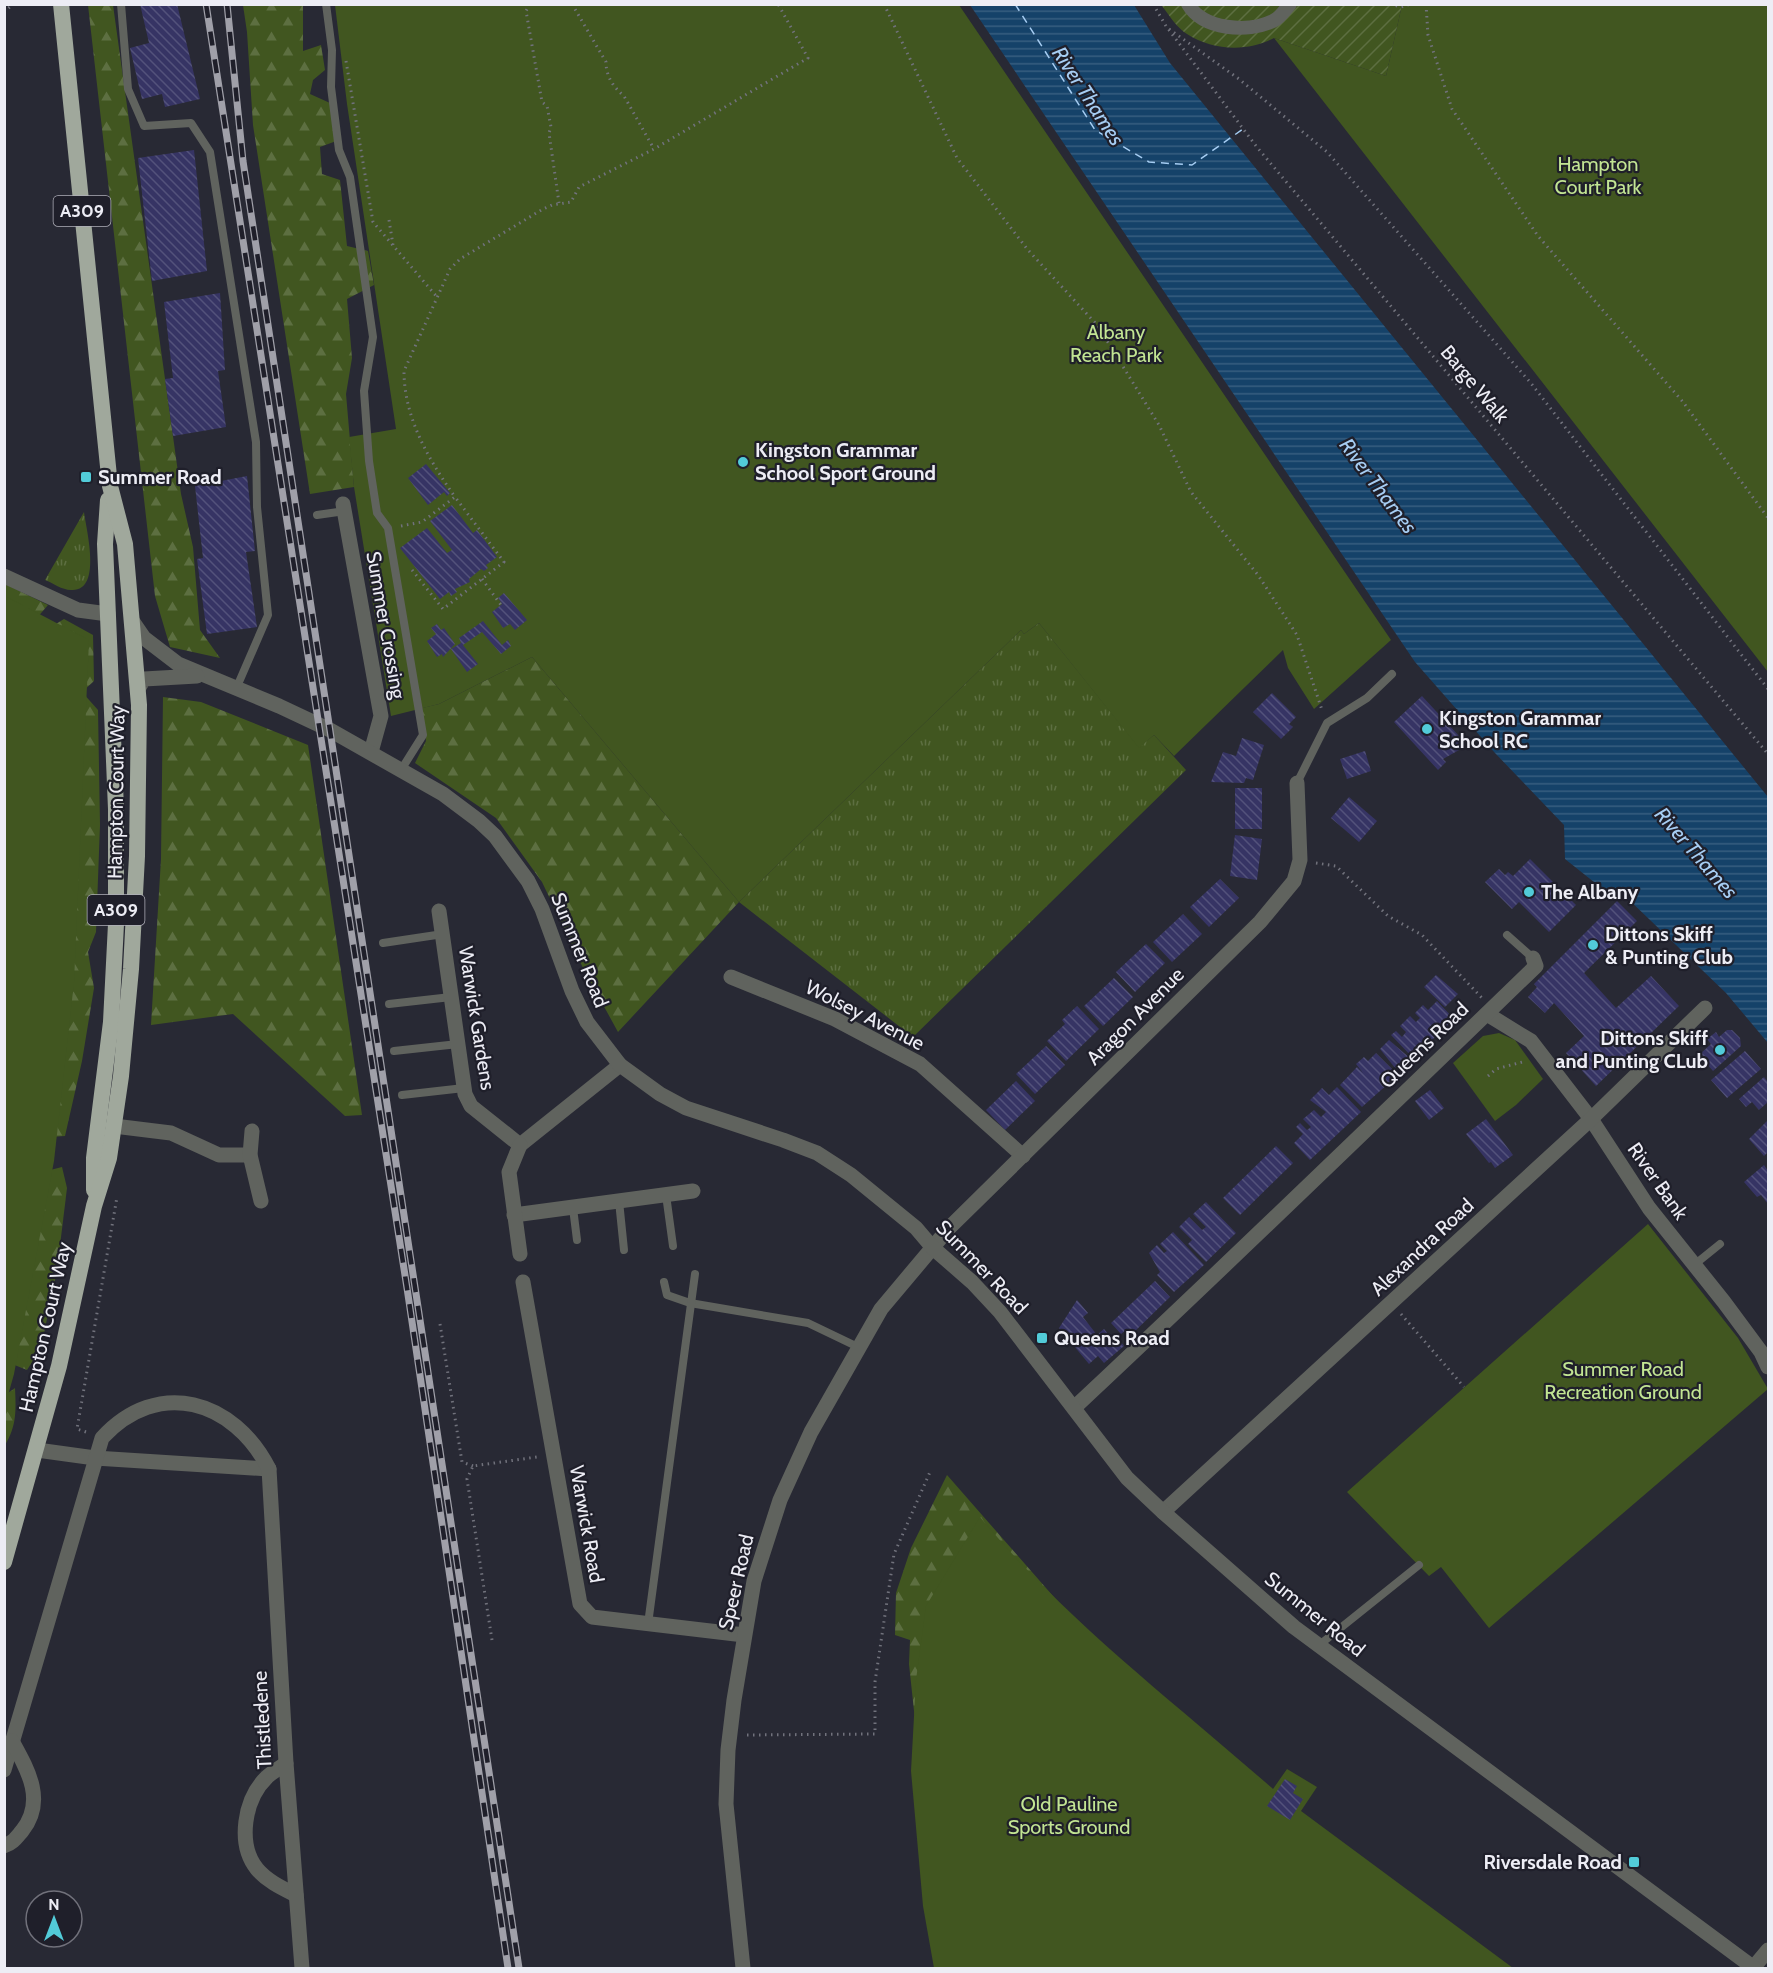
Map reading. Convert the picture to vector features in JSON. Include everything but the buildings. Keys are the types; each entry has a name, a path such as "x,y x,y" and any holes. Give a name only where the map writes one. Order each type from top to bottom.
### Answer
{"highway":[{"name":"Hampton Court Way","path":"4,1562 37,1450 72,1311 94,1206 109,1158 131,969 137,856 138,689 133,618 125,544 110,486 61,4"},
{"name":"Hampton Court Way","path":"94,1206 94,1158 111,1022 116,924 116,809 105,544 110,486"},
{"path":"108,614 133,618"}],"street":[{"path":"1188,4 1194,15 1220,26 1250,28 1275,20 1290,4"},
{"name":"Summer Crossing","path":"344,507 381,716 371,752"},
{"path":"4,576 78,610 108,614"},
{"name":"Summer Road","path":"133,618 159,652 203,676 279,706 371,752 443,794 478,821 514,861 542,909 572,991 587,1022 620,1065 660,1094 686,1108 817,1153 851,1175 916,1228 933,1248 972,1282 1000,1312 1075,1407 1127,1478 1162,1512 1318,1646 1753,1968"},
{"name":"Summer Road","path":"138,689 144,679 203,676"},
{"name":"Aragon Avenue","path":"933,1248 949,1228 1279,902 1294,881 1300,860 1297,783"},
{"name":"Warwick Gardens","path":"439,911 464,1088 471,1106 520,1145"},
{"name":"Queens Road","path":"1075,1407 1278,1218 1536,966 1533,958"},
{"name":"Wolsey Avenue","path":"731,977 835,1018 920,1064 1023,1156"},
{"name":"Alexandra Road","path":"1162,1512 1392,1304 1591,1119 1705,1008"},
{"name":"River Bank","path":"1490,1011 1531,1041 1591,1119 1649,1208 1761,1352 1768,1367"},
{"path":"520,1254 509,1172 520,1145 620,1065"},
{"path":"114,1126 171,1133 219,1155 250,1155"},
{"path":"252,1131 250,1155 261,1201"},
{"path":"514,1215 693,1191"},
{"name":"Speer Road","path":"743,1968 726,1804 730,1735 754,1581 780,1500 811,1432 881,1309 933,1248"},
{"name":"Warwick Road","path":"523,1282 580,1604 592,1617 744,1635"},
{"name":"Thistledene","path":"4,1770 102,1438 116,1423 148,1407 174,1402 197,1404 218,1413 240,1429 260,1451 269,1469 286,1763 302,1968"},
{"path":"37,1450 95,1458 269,1469"},
{"path":"4,1846 12,1843 29,1822 35,1803 33,1784 12,1741"},
{"path":"286,1763 265,1778 251,1802 245,1827 247,1850 257,1869 273,1883 296,1895"},
{"path":"1753,1968 1768,1950"}],"lane":[{"path":"121,4 128,89 144,126 190,123 210,152 256,442 257,507 268,615 236,689"},
{"path":"326,4 332,50 331,87 339,150 350,177 373,337 364,391 369,461 377,513 388,528 423,735 401,770"},
{"path":"317,515 344,507"},
{"path":"1297,783 1327,723 1367,698 1392,674"},
{"path":"383,943 442,934"},
{"path":"1507,935 1533,958"},
{"path":"389,1004 451,997"},
{"path":"394,1051 458,1044"},
{"path":"402,1095 464,1088"},
{"path":"666,1195 673,1246"},
{"path":"619,1201 624,1250"},
{"path":"573,1208 577,1240"},
{"path":"1694,1265 1720,1244"},
{"path":"648,1624 694,1274"},
{"path":"664,1282 667,1295 690,1303 808,1323 858,1347"},
{"path":"1318,1646 1419,1565"}],"path":[{"path":"4,12 12,4"},
{"path":"530,4 526,11 542,102 547,106 551,127 549,133 559,204"},
{"path":"572,4 606,62 606,72 611,81 624,96 654,149"},
{"path":"412,570 443,609 504,562 429,461 410,414 404,371 450,269 460,259 543,209 571,202 579,187 654,149 808,58 778,4"},
{"path":"884,4 957,158 1028,250 1098,326 1159,425 1191,492 1258,575 1297,635 1327,723"},
{"name":"Barge Walk","path":"1153,4 1166,26 1256,146 1768,754"},
{"path":"1390,4 1401,7 1411,4"},
{"path":"1426,4 1428,35 1452,109 1538,236 1683,402 1768,518"},
{"name":"Barge Walk","path":"1166,26 1239,79 1327,152 1530,382 1768,689"},
{"path":"346,60 373,222 437,297"},
{"path":"389,220 394,248"},
{"path":"388,528 422,522 455,497"},
{"path":"482,579 501,605"},
{"path":"1300,860 1336,866 1388,916 1422,935 1490,1011"},
{"path":"1488,1076 1496,1069 1542,1057"},
{"path":"1392,1304 1464,1387"},
{"path":"440,1324 462,1462 473,1466 554,1455"},
{"path":"473,1466 467,1479 492,1640"},
{"path":"730,1735 874,1734 875,1682 894,1554 930,1472"}],"green space":[{"path":"88,5 113,5 181,494 193,547 200,630 220,658 170,647 155,596"},
{"path":"243,5 303,5 303,51 321,45 325,70 313,80 310,94 330,103 339,140 320,147 322,174 340,180 347,246 368,251 374,285 347,299 352,358 346,394 354,487 310,494 253,125"},
{"name":"Kingston Grammar School Sport Ground","path":"335,5 959,5 1391,640 1314,709 1288,668 1283,650 1174,756 1154,735 1139,748 1039,623 1024,634 1021,630 739,902 532,657 439,704 391,716 354,487 349,437 396,429 347,104"},
{"name":"Hampton Court Park","path":"1402,5 1768,5 1768,672 1274,38 1386,76"},
{"path":"1402,5 1386,76 1274,38 1264,43 1242,47 1230,48 1208,44 1183,31 1162,6"},
{"path":"84,512 90,571 87,581 81,588 68,590 45,580"},
{"path":"5,584 48,605 36,619 5,633"},
{"path":"5,596 89,640 74,982 54,1161 14,1374 5,1406"},
{"path":"64,619 93,635 94,681 82,692 98,710 100,825 96,932 88,952 94,988 82,1061 65,1136 51,1137 43,632"},
{"path":"1039,623 1139,747 1154,735 1186,770 913,1037 739,902 1021,630 1024,634"},
{"path":"532,657 739,902 618,1032 584,970 542,882 496,818 415,763 426,741 422,708 439,704"},
{"path":"163,697 201,702 308,745 362,1115 345,1116 233,1014 151,1025 161,859"},
{"path":"1499,1033 1515,1040 1543,1079 1495,1121 1453,1063 1483,1036"},
{"path":"62,1167 67,1188 57,1270 41,1348 27,1370 12,1364 31,1175"},
{"name":"Summer Road Recreation Ground","path":"1648,1224 1738,1338 1768,1389 1489,1628 1441,1567 1429,1576 1347,1492"},
{"path":"15,1388 14,1424 5,1445 5,1395"},
{"path":"947,1475 1088,1636 917,1739 909,1664 910,1640 895,1635 896,1593 911,1548"},
{"name":"Old Pauline Sports Ground","path":"980,1517 1013,1555 1084,1625 1273,1789 1287,1769 1317,1787 1301,1811 1513,1968 934,1968 923,1906 911,1771 916,1680 926,1606"}],"water":[{"name":"River Thames","path":"970,5 1134,5 1170,63 1768,797 1768,1043 1726,993 1624,895 1614,898 1565,859 1564,825 1495,753 1415,662"}],"ferry route":[{"path":"1015,4 1095,130 1149,162 1192,165 1243,129"}],"railway":[{"path":"206,4 407,1288 508,1968"},
{"path":"227,4 243,161 519,1968"}],"place":[{"name":"Kingston Grammar School Sport Ground","path":"743,462"},
{"name":"Summer Road","path":"86,477"},
{"name":"Kingston Grammar School RC","path":"1427,729"},
{"name":"The Albany","path":"1529,892"},
{"name":"Dittons Skiff & Punting Club","path":"1593,945"},
{"name":"Dittons Skiff and Punting CLub","path":"1720,1050"},
{"name":"Queens Road","path":"1042,1338"},
{"name":"Riversdale Road","path":"1634,1862"}],"park label":[{"name":"Albany Reach Park","path":"1116,344"}]}
